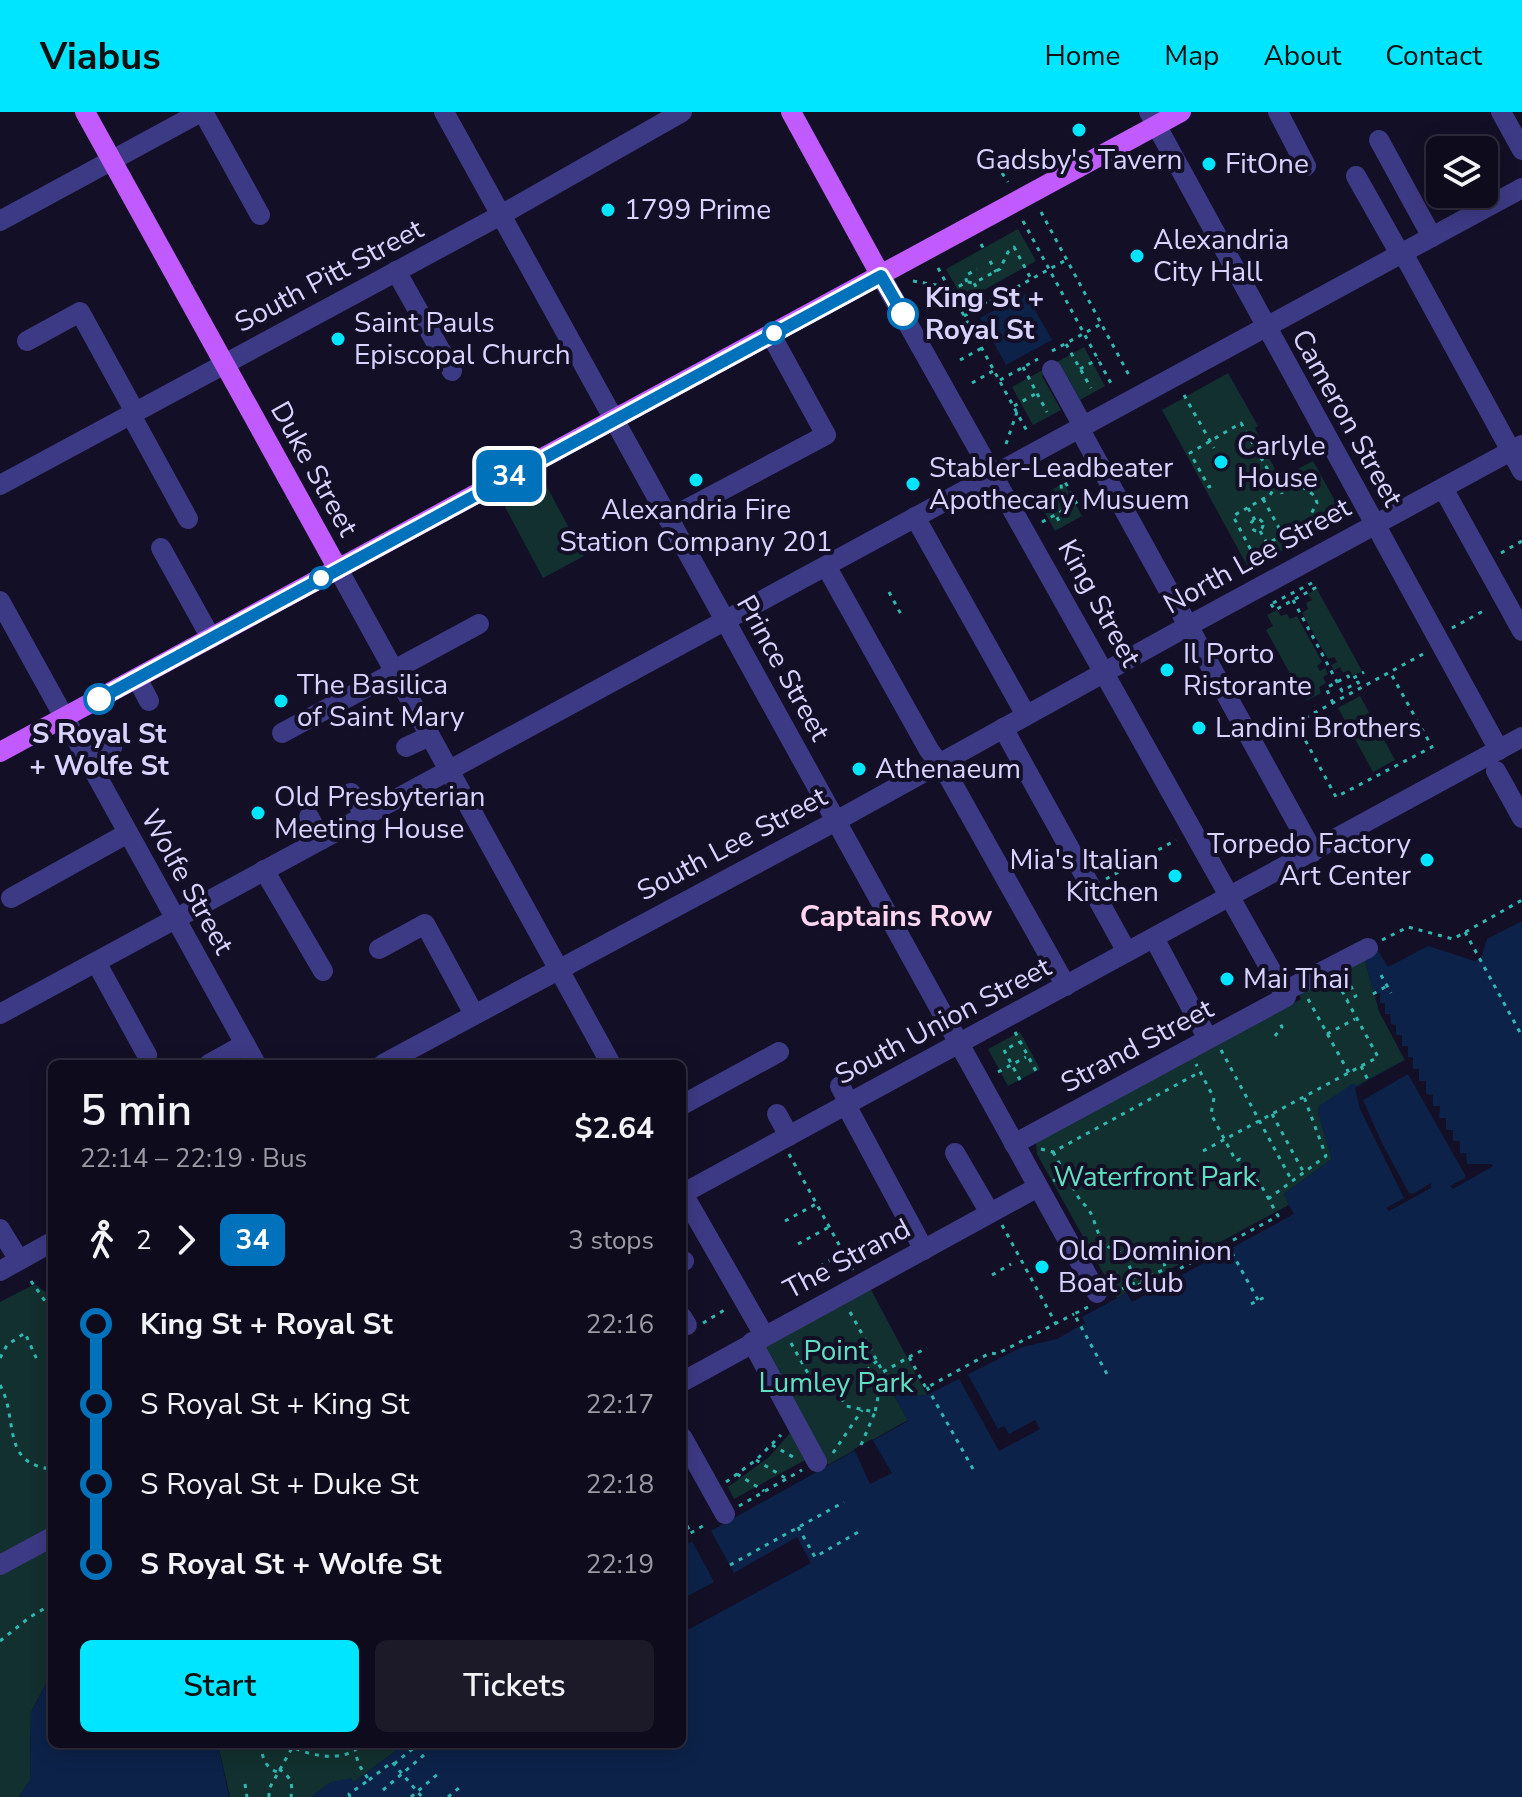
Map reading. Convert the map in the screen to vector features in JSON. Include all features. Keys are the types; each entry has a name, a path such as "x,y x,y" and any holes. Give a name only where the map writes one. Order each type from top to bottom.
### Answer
{"main road":[{"name":"Duke Street","path":"85,112 338,569"},
{"name":"King Street","path":"791,112 881,276"},
{"path":"0,752 881,276 1152,119 1181,112"}],"street":[{"path":"0,221 202,112 260,215"},
{"name":"Prince Street","path":"444,112 1014,1144 1045,1184 1097,1293"},
{"name":"South Pitt Street","path":"0,485 501,215 682,112"},
{"path":"1278,112 1306,166"},
{"path":"1501,112 1522,150"},
{"name":"Cameron Street","path":"1152,119 1499,750"},
{"path":"1379,140 1432,237"},
{"path":"1356,176 1517,448 1522,471"},
{"path":"0,1014 1522,188"},
{"path":"396,271 452,371"},
{"name":"King Street","path":"881,276 1230,897 1281,1001"},
{"path":"27,341 80,312 188,519"},
{"path":"668,519 826,435 771,335"},
{"path":"1052,370 1313,852"},
{"name":"North Lee Street","path":"1105,672 1188,626 1228,614 1374,524 1517,448"},
{"path":"1443,488 1522,631"},
{"path":"915,517 1026,715"},
{"path":"161,548 211,638"},
{"path":"826,566 1066,986"},
{"name":"Duke Street","path":"338,569 609,1060"},
{"name":"Wolfe Street","path":"0,601 254,1060"},
{"path":"282,733 479,624"},
{"name":"South Lee Street","path":"390,1060 836,821 1105,672"},
{"path":"137,678 149,701"},
{"path":"1003,728 1127,952"},
{"path":"406,747 430,736"},
{"name":"South Union Street","path":"686,1191 789,1145 845,1098 958,1044 1313,852 1330,833 1522,737"},
{"path":"89,760 112,748"},
{"path":"1496,771 1522,818"},
{"path":"351,793 365,816"},
{"path":"309,817 321,840"},
{"path":"11,898 128,833"},
{"path":"264,870 323,971"},
{"path":"379,949 425,924 474,1014"},
{"path":"1154,938 1202,1042"},
{"name":"Strand Street","path":"1014,1144 1281,1001 1371,946"},
{"path":"96,962 147,1055"},
{"path":"216,1060 245,1044"},
{"path":"686,1103 779,1052"},
{"path":"845,1098 924,1250"},
{"path":"777,1114 789,1145"},
{"path":"955,1153 995,1217"},
{"name":"The Strand","path":"686,1380 924,1250 995,1217 1045,1184"},
{"path":"686,1201 758,1339 813,1464"},
{"path":"0,1229 19,1260"},
{"path":"0,1271 48,1244"},
{"path":"686,1444 725,1514"},
{"path":"0,1565 48,1539"}],"path":[{"path":"1002,173 1008,182"},
{"path":"1041,212 1130,377"},
{"path":"1023,221 1113,387"},
{"path":"981,244 985,251"},
{"path":"913,281 949,289 967,282 974,283 1000,269 1014,247 1031,279"},
{"path":"964,316 1066,260"},
{"path":"990,261 996,272"},
{"path":"938,268 1028,433"},
{"path":"967,282 965,276 977,269"},
{"path":"974,283 986,304"},
{"path":"1083,291 1089,288"},
{"path":"947,338 969,325"},
{"path":"1066,344 1091,388"},
{"path":"960,360 982,348"},
{"path":"1080,369 1098,359"},
{"path":"1023,367 1047,412"},
{"path":"972,383 994,371"},
{"path":"1014,406 1037,393"},
{"path":"1184,395 1214,448"},
{"path":"1006,444 1017,412"},
{"path":"1211,486 1190,453 1241,423 1282,494"},
{"path":"1059,521 1048,501 1058,498 1062,491 1062,482 1055,466 1079,508"},
{"path":"1278,484 1296,482 1309,473"},
{"path":"1296,482 1316,497 1317,504 1311,514 1313,520"},
{"path":"1263,499 1283,535 1252,552 1233,516 1273,493 1278,484"},
{"path":"1248,508 1255,520 1263,522 1273,517"},
{"path":"1042,522 1066,509"},
{"path":"1242,534 1252,528 1255,520"},
{"path":"1263,522 1260,531 1267,543"},
{"path":"1252,528 1260,531"},
{"path":"1484,562 1522,541"},
{"path":"1312,583 1315,588 1293,600 1275,610 1271,604 1312,583"},
{"path":"889,592 903,618"},
{"path":"1450,629 1505,599"},
{"path":"1293,600 1342,691 1358,682 1361,688"},
{"path":"1254,746 1425,653"},
{"path":"1333,703 1326,688 1348,676 1350,680 1364,672"},
{"path":"1296,723 1336,797 1432,747 1390,672"},
{"path":"1091,888 1176,840"},
{"path":"1371,946 1408,927 1453,939 1522,900"},
{"path":"1465,932 1522,1036"},
{"path":"1203,1151 1378,1057 1347,1000 1334,966"},
{"path":"1334,966 1356,996 1347,1000"},
{"path":"1381,975 1391,993"},
{"path":"1373,994 1387,986"},
{"path":"1307,997 1349,1073"},
{"path":"1275,1036 1282,1027 1281,1001"},
{"path":"1327,1034 1357,1018"},
{"path":"1015,1032 1036,1071"},
{"path":"1020,1042 1004,1050 1020,1080"},
{"path":"1053,1152 1081,1202 1087,1206 1104,1245 1119,1252 1142,1289 1278,1216 1240,1159 1236,1161 1211,1114 1214,1098 1200,1072 1202,1042"},
{"path":"1202,1042 1260,1121 1292,1181"},
{"path":"998,1072 1028,1056"},
{"path":"1361,1066 1368,1080"},
{"path":"1037,1148 1053,1152 1200,1072"},
{"path":"1321,1077 1326,1085"},
{"path":"1268,1199 1326,1156 1304,1097"},
{"path":"1272,1114 1304,1173"},
{"path":"789,1145 816,1204 854,1272"},
{"path":"1045,1184 1066,1174"},
{"path":"785,1221 816,1204"},
{"path":"995,1217 1056,1324"},
{"path":"798,1244 829,1227"},
{"path":"1227,1244 1258,1300"},
{"path":"820,1266 843,1253"},
{"path":"1139,1283 1165,1269 1163,1253"},
{"path":"992,1275 1011,1264"},
{"path":"31,1281 48,1305"},
{"path":"841,1294 883,1372 875,1412 861,1445"},
{"path":"1251,1304 1265,1297"},
{"path":"927,1387 990,1353 997,1354 1082,1310"},
{"path":"1074,1314 1107,1374"},
{"path":"0,1358 7,1345 23,1333 38,1362"},
{"path":"786,1334 814,1384 836,1389 846,1406 875,1412"},
{"path":"883,1372 927,1348"},
{"path":"909,1357 973,1469"},
{"path":"877,1361 868,1369 866,1376 868,1383 878,1393"},
{"path":"0,1385 4,1393 3,1413"},
{"path":"686,1536 837,1450 862,1410"},
{"path":"711,1490 756,1460 795,1421"},
{"path":"772,1445 813,1464"},
{"path":"15,1458 34,1467 48,1469"},
{"path":"756,1460 787,1479"},
{"path":"737,1474 765,1492"},
{"path":"730,1565 844,1502"},
{"path":"686,1524 691,1533"},
{"path":"798,1527 815,1557 860,1531"},
{"path":"0,1641 48,1606"},
{"path":"262,1748 263,1759 271,1769 278,1770 292,1781 291,1797"},
{"path":"269,1797 269,1789 292,1748 342,1756 358,1748"},
{"path":"350,1797 349,1794 414,1748"},
{"path":"355,1752 369,1780"},
{"path":"383,1790 424,1755"},
{"path":"394,1764 422,1797"},
{"path":"411,1797 439,1773"},
{"path":"245,1784 247,1797"},
{"path":"448,1797 460,1787"}],"green space":[{"path":"1018,229 1036,261 964,301 946,269"},
{"path":"1084,347 1105,386 1080,400 1061,365 1042,376 1061,410 1033,425 1012,387"},
{"path":"1228,373 1258,426 1255,428 1259,439 1280,478 1313,461 1344,517 1249,569 1162,410"},
{"path":"1064,483 1082,516 1055,531 1040,504 1056,494 1053,489"},
{"path":"546,485 584,556 543,578 505,507"},
{"path":"1317,589 1362,671 1353,676 1349,670 1343,673 1340,667 1334,670 1331,665 1337,662 1334,657 1328,659 1302,613 1308,609 1306,603 1312,600 1308,594"},
{"path":"1277,610 1281,616 1287,614 1290,619 1297,616 1322,662 1317,666 1320,671 1325,668 1328,674 1323,677 1326,683 1319,687 1321,693 1308,700 1304,699 1266,630 1273,626 1267,615"},
{"path":"1360,696 1395,760 1373,772 1338,708"},
{"name":"Waterfront Park","path":"1363,954 1379,1011 1405,1060 1319,1106 1318,1112 1332,1159 1284,1194 1289,1205 1117,1298 1037,1154 1036,1143 1043,1136 1301,999 1297,990"},
{"path":"1020,1032 1040,1069 1008,1086 988,1049"},
{"path":"35,1284 48,1294 48,1680 31,1712 30,1780 19,1797 0,1797 0,1302"},
{"name":"Point Lumley Park","path":"870,1288 927,1395 914,1396 887,1383 908,1420 828,1465 764,1347"},
{"path":"790,1433 805,1460 734,1499 728,1487 769,1457"},
{"path":"219,1748 400,1748 354,1782 331,1782 311,1797 230,1797"}],"water":[{"path":"1026,294 1052,340 1006,365 980,318"},
{"path":"1522,922 1522,1797 311,1797 331,1782 351,1778 354,1782 400,1748 686,1748 686,1545 908,1421 887,1382 901,1374 914,1396 927,1395 1022,1347 1057,1339 1085,1323 1082,1317 1289,1205 1284,1194 1332,1159 1318,1112 1319,1106 1352,1084 1359,1085 1405,1060 1379,1011 1363,954 1378,951 1388,967 1428,946 1475,961 1481,958 1487,939"},
{"path":"48,1680 48,1748 219,1748 229,1797 19,1797 30,1780 31,1712"}],"pier":[{"path":"1380,993 1380,1003 1385,1003 1385,1014 1390,1014 1391,1024 1396,1025 1396,1035 1402,1035 1402,1046 1408,1046 1408,1057 1413,1057 1413,1069 1419,1069 1419,1081 1426,1081 1426,1094 1433,1095 1433,1106 1440,1106 1439,1118 1446,1118 1446,1130 1453,1130 1453,1141 1460,1141 1460,1153 1466,1153 1467,1164 1493,1166 1453,1189 1450,1186 1465,1178 1465,1175 1408,1074 1363,1100 1409,1193 1413,1194 1431,1183 1431,1188 1389,1211 1386,1208 1404,1198 1360,1109 1355,1088 1405,1060 1379,1011 1375,994"},
{"path":"1289,1205 1294,1214 1132,1302 1127,1293"},
{"path":"966,1371 998,1429 1004,1426 1009,1434 1035,1420 1040,1429 999,1451 957,1375"},
{"path":"872,1439 892,1473 870,1484 854,1449"},
{"path":"710,1529 734,1573 797,1537 811,1563 686,1631 686,1597 714,1582 691,1539"}],"bus line":[{"name":"34","path":"99,699 881,276 903,314"}],"place":[{"name":"Gadsby's Tavern","path":"1079,130"},
{"name":"FitOne","path":"1209,164"},
{"name":"1799 Prime","path":"608,210"},
{"name":"Alexandria City Hall","path":"1137,256"},
{"name":"King St + Royal St","path":"903,314"},
{"name":"Saint Pauls Episcopal Church","path":"338,339"},
{"name":"Carlyle House","path":"1221,462"},
{"name":"Alexandria Fire Station Company 201","path":"696,480"},
{"name":"Stabler-Leadbeater Apothecary Musuem","path":"913,484"},
{"name":"Il Porto Ristorante","path":"1167,670"},
{"name":"S Royal St + Wolfe St","path":"99,699"},
{"name":"The Basilica of Saint Mary","path":"281,701"},
{"name":"Landini Brothers","path":"1199,728"},
{"name":"Athenaeum","path":"859,769"},
{"name":"Old Presbyterian Meeting House","path":"258,813"},
{"name":"Torpedo Factory Art Center","path":"1427,860"},
{"name":"Mia's Italian Kitchen","path":"1175,876"},
{"name":"Mai Thai","path":"1227,979"},
{"name":"Old Dominion Boat Club","path":"1042,1267"}],"district":[{"name":"Captains Row","path":"896,916"}]}
